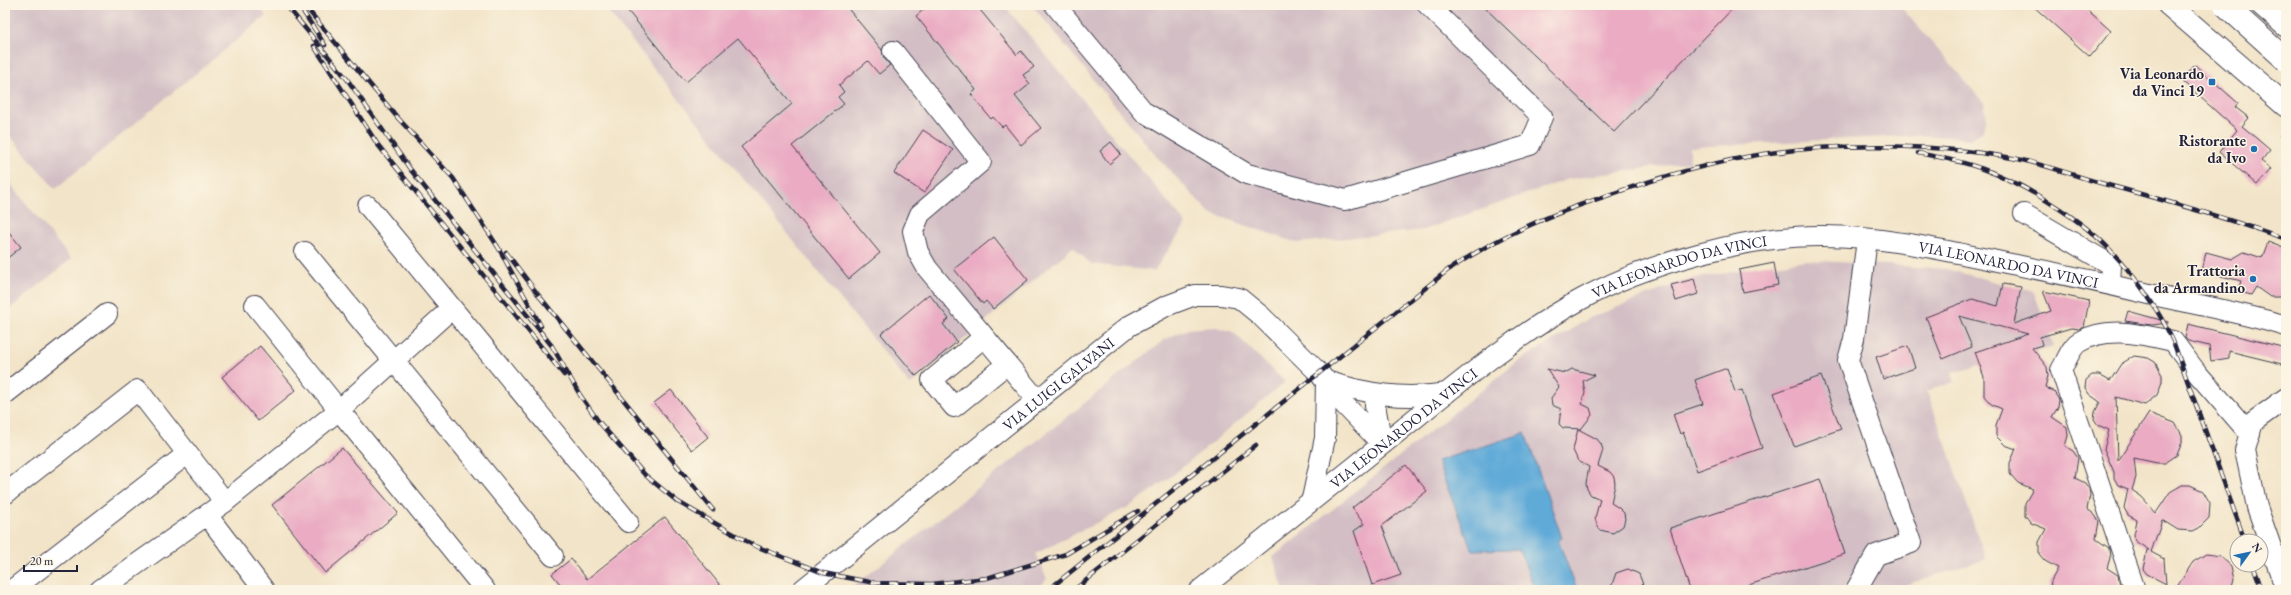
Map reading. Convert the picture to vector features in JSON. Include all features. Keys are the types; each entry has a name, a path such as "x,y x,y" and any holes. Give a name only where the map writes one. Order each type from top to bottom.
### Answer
{"main road":[{"path":"2169,5 2286,106"},
{"path":"2225,5 2286,60"},
{"path":"2262,5 2286,26"}],"street":[{"path":"1055,5 1144,112 1247,174 1345,200 1530,145 1542,117 1428,5"},
{"path":"893,51 981,162 920,214 914,231 918,252 927,268 1038,401"},
{"path":"368,206 451,309 628,522"},
{"path":"2024,214 2112,265 2110,284"},
{"name":"VIA LEONARDO DA VINCI","path":"1200,590 1446,393 1525,334 1580,300 1652,268 1715,251 1776,239 1826,236 1867,240 1956,252 2110,284 2251,316 2286,326"},
{"path":"1856,590 1876,554 1911,543 1848,360 1854,339 1867,240"},
{"path":"305,252 553,556"},
{"name":"VIA LUIGI GALVANI","path":"802,590 1129,326 1166,306 1195,295 1221,295 1239,298 1261,316 1326,381 1340,400 1382,444"},
{"path":"255,305 485,590"},
{"path":"100,590 225,502 339,410 451,309"},
{"name":"VIA LEONARDO DA VINCI","path":"2251,316 2270,316 2286,313"},
{"path":"5,394 107,314"},
{"path":"2135,590 2061,370 2078,342 2099,335 2129,332 2173,341 2250,434"},
{"path":"984,337 932,380 954,407 1007,364"},
{"path":"1312,499 1325,438 1326,381 1377,395 1415,397 1446,393"},
{"path":"5,494 138,390 225,502"},
{"path":"1377,395 1375,405 1382,444"},
{"path":"2286,398 2253,422 2245,450 2257,507 2286,590"},
{"path":"12,590 187,454"},
{"path":"207,515 264,590"}],"path":[{"path":"2286,130 2280,137 2286,142"}],"shaded area":[{"path":"5,5 256,5 266,16 55,189 5,130"},
{"path":"603,5 1004,5 1186,224 1154,271 1091,264 1073,247 910,385"},
{"path":"1032,5 1899,5 1984,103 1987,118 1982,132 1970,139 1924,135 1690,147 1690,162 1569,179 1423,230 1297,243 1210,213 1157,157"},
{"path":"5,177 71,259 5,313"},
{"path":"1806,260 1946,269 2034,292 2054,347 1952,373 1954,382 1927,391 1986,559 1890,590 1284,590 1273,557 1517,362 1590,318 1689,279"},
{"path":"1216,327 1233,332 1285,382 1173,475 1130,506 1035,554 1047,579 1034,590 849,590 1164,340 1188,329"}],"water":[{"path":"1525,433 1562,538 1558,540 1577,590 1535,590 1519,549 1472,550 1437,461"}],"building":[{"path":"623,5 845,5 882,50 884,58 890,65 879,74 868,61 839,85 844,92 838,97 844,104 792,146 880,253 849,279 741,147 792,104 738,38 686,82"},
{"path":"929,5 976,5 1017,55 1021,51 1034,67 1023,75 1030,84 1015,96 1041,128 1021,145 1005,125 1002,127 993,117 991,119 971,94 976,90 916,16"},
{"path":"1482,5 1736,5 1614,132"},
{"path":"2032,5 2082,5 2111,31 2090,57"},
{"path":"2195,65 2238,103 2235,107 2249,118 2242,126 2270,150 2261,161 2271,169 2257,185 2219,152 2237,130 2181,80"},
{"path":"923,130 953,150 924,193 894,173"},
{"path":"1111,142 1121,154 1109,164 1100,151"},
{"path":"5,227 21,247 5,260"},
{"path":"994,237 1028,280 993,309 986,301 983,304 954,269"},
{"path":"2268,242 2286,249 2286,291 2281,297 2270,297 2256,287 2251,295 2238,291 2241,281 2202,271 2206,252 2232,259 2244,252 2262,258"},
{"path":"1774,263 1778,285 1743,292 1739,270"},
{"path":"1694,279 1698,294 1676,301 1671,285"},
{"path":"2003,284 2021,287 2014,324 2051,311 2043,291 2089,301 2084,327 2079,329 2071,328 2040,337 2042,345 2032,348 2047,367 2048,376 2045,387 2054,392 2059,400 2058,407 2052,417 2067,427 2068,436 2065,446 2073,451 2078,458 2075,478 2085,483 2089,489 2090,495 2087,509 2094,514 2099,521 2096,539 2109,548 2110,558 2107,568 2118,575 2121,590 2050,590 2051,581 2058,568 2045,561 2039,554 2039,542 2046,529 2031,523 2025,515 2025,503 2033,489 2018,483 2010,474 2010,463 2016,449 2005,445 1996,436 1996,425 2002,409 1991,404 1984,396 1984,377 1975,352 2028,334 1959,316 1972,347 1943,359 1926,317 1972,299 1998,306"},
{"path":"929,294 949,319 943,324 957,342 916,376 881,334"},
{"path":"2128,311 2168,323 2152,325 2125,321"},
{"path":"2188,324 2286,348 2286,365 2229,351 2229,358 2211,361 2209,346 2188,341 2185,338"},
{"path":"260,346 296,390 258,421 222,377"},
{"path":"1908,346 1915,368 1883,379 1876,357"},
{"path":"2134,356 2148,358 2155,362 2162,375 2162,382 2157,395 2145,405 2116,397 2118,461 2149,413 2175,423 2182,435 2182,442 2177,455 2165,463 2157,463 2134,458 2136,477 2132,490 2142,497 2156,513 2170,492 2182,485 2190,485 2203,491 2210,503 2209,518 2199,528 2193,531 2178,530 2162,520 2151,552 2164,559 2166,584 2147,574 2143,569 2147,550 2149,550 2135,541 2134,535 2137,520 2128,515 2124,508 2128,489 2118,485 2104,449 2109,430 2098,425 2094,419 2095,412 2100,402 2089,394 2085,388 2086,380 2092,375 2099,375 2110,381 2121,364"},
{"path":"1727,368 1735,392 1742,390 1762,448 1697,471 1683,432 1680,434 1673,414 1703,404 1695,380"},
{"path":"1547,369 1565,373 1572,369 1595,375 1583,381 1585,393 1582,404 1590,408 1592,415 1581,429 1563,428 1559,424 1561,409 1552,405 1551,398 1559,387"},
{"path":"1821,376 1841,429 1794,446 1774,393"},
{"path":"671,390 708,437 692,450 654,403"},
{"path":"1578,429 1597,439 1601,444 1603,450 1598,466 1610,472 1614,477 1615,484 1611,503 1624,513 1625,519 1623,526 1613,533 1600,530 1597,525 1595,518 1600,499 1591,495 1587,489 1586,483 1589,467 1578,461 1573,450"},
{"path":"342,448 398,513 325,573 272,505"},
{"path":"1406,465 1427,491 1382,526 1401,575 1372,585 1354,531 1364,524 1352,508"},
{"path":"1820,479 1845,554 1733,590 1690,590 1670,528"},
{"path":"665,517 724,590 565,590 552,574 571,559 587,579"},
{"path":"2206,554 2220,556 2229,564 2229,573 2232,573 2234,580 2231,590 2175,590 2193,562"},
{"path":"1628,569 1639,574 1645,590 1610,590 1616,573"}],"railway":[{"path":"286,5 347,79 410,169 552,346 580,395 599,422 645,475 678,502 753,545 823,573 875,583 932,584 987,578 1066,554 1138,511"},
{"path":"304,5 397,117 453,178 498,247 541,326"},
{"path":"302,10 325,45"},
{"path":"314,46 378,145 564,375"},
{"path":"1048,590 1448,270 1487,246 1525,227 1584,203 1675,174 1746,157 1777,152 1879,146 1948,149 2012,158 2034,163 2216,216 2286,239"},
{"path":"1918,153 1950,159 1973,166 1996,174 2032,192 2068,214 2084,226 2111,251 2138,282 2173,341 2242,533"},
{"path":"506,252 540,297 713,510"},
{"path":"1074,590 1256,445"},
{"path":"2256,573 2262,590"}],"place":[{"name":"Via Leonardo da Vinci 19","path":"2212,82"},
{"name":"Ristorante da Ivo","path":"2254,149"},
{"name":"Trattoria da Armandino","path":"2253,279"}]}
